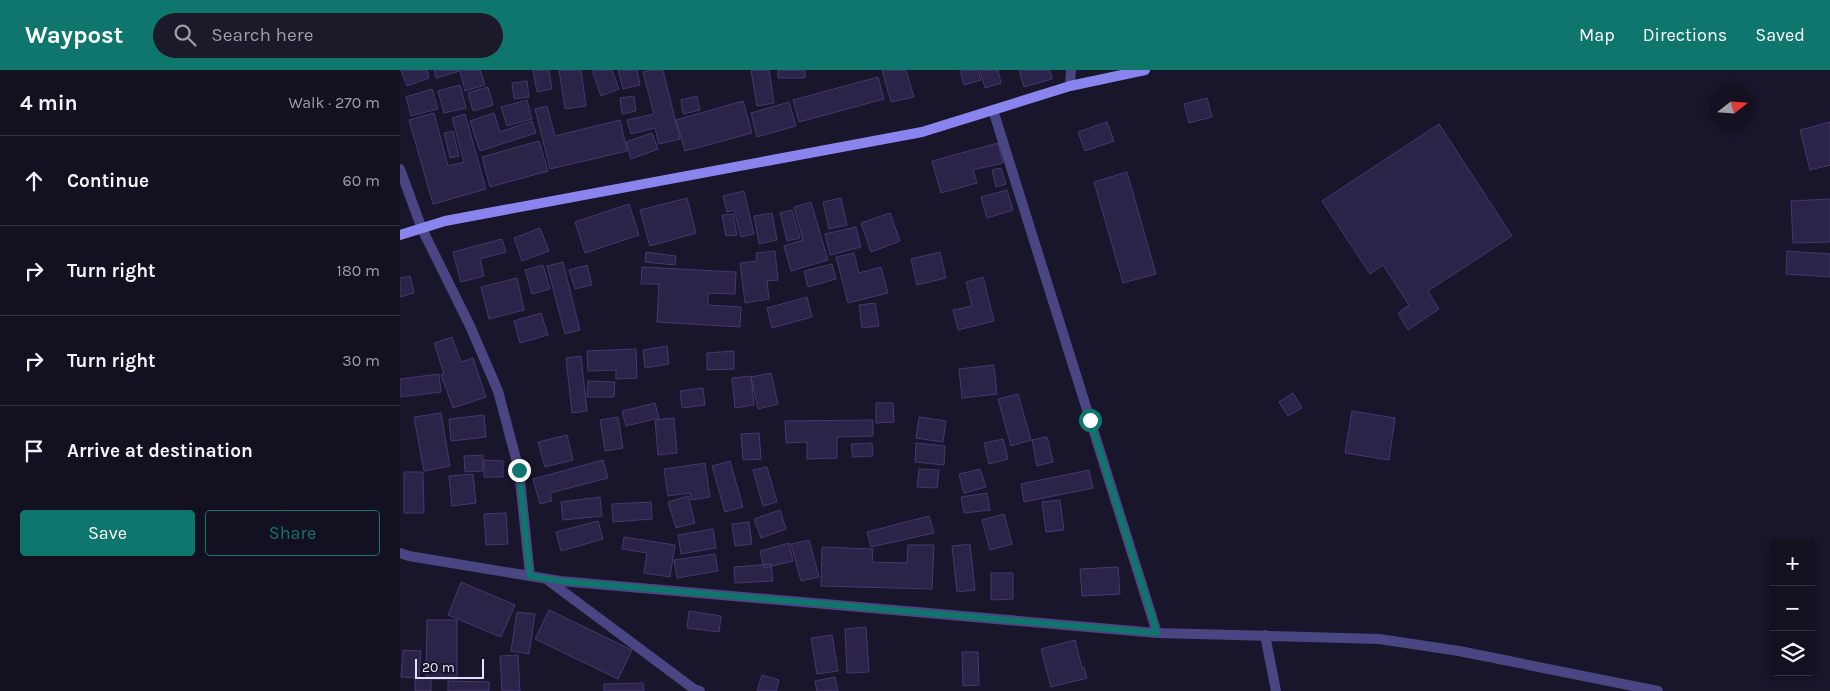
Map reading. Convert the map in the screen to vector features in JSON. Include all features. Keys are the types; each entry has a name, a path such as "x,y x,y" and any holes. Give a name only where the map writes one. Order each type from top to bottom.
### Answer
{"street":[{"path":"1070,86 1071,70"},
{"path":"400,235 445,221 922,132 1070,86 1145,70"},
{"path":"992,110 1157,633"},
{"path":"400,169 422,229 470,326 498,391 519,470 530,576"},
{"path":"400,553 546,579 1157,633 1379,639 1459,651 1658,691"},
{"path":"546,579 694,689 700,691"},
{"path":"1265,636 1276,691"}],"building":[{"path":"401,70 427,70 429,78 407,86"},
{"path":"434,70 480,70 485,85 465,91 460,71 436,78"},
{"path":"533,70 549,70 552,89 537,92"},
{"path":"559,70 581,70 586,106 565,109"},
{"path":"592,70 612,70 619,89 601,96"},
{"path":"618,70 637,70 640,85 623,89"},
{"path":"663,70 680,139 659,144 655,128 631,134 627,120 654,114 643,72"},
{"path":"751,70 769,70 774,103 757,106"},
{"path":"778,70 805,70 805,78 778,78"},
{"path":"882,70 906,70 914,97 891,102"},
{"path":"960,70 978,70 981,80 964,85"},
{"path":"980,70 998,70 1001,83 985,88"},
{"path":"1019,70 1050,70 1052,79 1024,87"},
{"path":"878,77 884,99 799,122 793,100"},
{"path":"527,81 529,97 514,99 512,83"},
{"path":"460,85 466,108 444,113 438,91"},
{"path":"488,87 493,105 473,111 468,93"},
{"path":"432,89 438,109 411,116 406,97"},
{"path":"634,96 636,111 622,114 620,98"},
{"path":"697,96 700,110 683,114 681,100"},
{"path":"1207,98 1212,117 1189,123 1184,104"},
{"path":"527,100 532,119 507,126 501,107"},
{"path":"743,101 752,133 685,151 676,120"},
{"path":"789,102 796,126 757,137 751,113"},
{"path":"547,106 555,136 620,120 627,151 550,169 535,109"},
{"path":"434,113 448,166 464,162 452,118 465,114 486,189 433,204 409,120"},
{"path":"494,113 500,132 532,121 536,133 480,151 470,121"},
{"path":"1107,122 1114,141 1085,151 1078,132"},
{"path":"1830,122 1830,165 1810,170 1800,130"},
{"path":"1439,124 1512,236 1428,291 1439,309 1408,330 1398,313 1409,305 1383,265 1370,274 1322,201"},
{"path":"453,131 459,156 450,158 444,133"},
{"path":"652,133 658,149 631,159 626,142"},
{"path":"539,141 548,171 490,187 482,157"},
{"path":"998,143 1003,163 973,170 977,183 941,193 932,161"},
{"path":"1001,168 1006,184 996,187 992,170"},
{"path":"1127,172 1156,274 1123,283 1094,182"},
{"path":"1007,190 1013,210 987,218 981,197"},
{"path":"744,191 754,234 741,237 734,210 727,212 723,196"},
{"path":"687,198 696,233 650,246 640,210"},
{"path":"841,198 847,225 829,229 823,202"},
{"path":"1830,199 1830,242 1793,243 1791,201"},
{"path":"811,202 828,260 791,271 784,246 803,240 794,207"},
{"path":"629,204 639,235 585,253 575,222"},
{"path":"792,210 800,238 787,241 780,213"},
{"path":"772,213 777,240 759,244 754,216"},
{"path":"890,213 900,241 871,252 861,223"},
{"path":"733,214 737,235 726,236 722,215"},
{"path":"856,227 861,247 830,255 825,234"},
{"path":"540,228 549,251 522,261 514,238"},
{"path":"502,239 506,252 480,259 484,276 461,282 453,252"},
{"path":"775,251 778,280 767,281 769,299 745,303 740,263 757,261 756,253"},
{"path":"1787,251 1830,254 1830,277 1786,274"},
{"path":"646,252 676,256 675,265 645,262"},
{"path":"940,252 946,278 917,285 911,259"},
{"path":"854,253 859,273 881,267 888,293 848,303 836,257"},
{"path":"563,262 580,330 565,334 547,266"},
{"path":"832,264 836,279 808,287 804,271"},
{"path":"543,265 550,289 532,294 525,270"},
{"path":"587,265 592,285 575,289 569,270"},
{"path":"642,267 736,272 735,294 708,293 708,305 741,307 740,327 657,322 659,284 641,284"},
{"path":"410,276 414,293 400,297 400,278"},
{"path":"983,277 994,321 958,330 953,310 972,306 966,282"},
{"path":"517,278 524,310 489,319 481,287"},
{"path":"807,297 812,317 772,328 767,308"},
{"path":"875,303 879,326 862,328 859,305"},
{"path":"541,313 548,335 520,343 514,321"},
{"path":"452,337 461,362 473,358 486,397 453,408 441,375 444,374 434,343"},
{"path":"667,346 669,364 645,368 643,350"},
{"path":"636,349 637,378 616,379 616,370 588,371 587,351"},
{"path":"734,351 734,369 707,370 707,353"},
{"path":"581,356 587,411 572,413 566,358"},
{"path":"994,365 997,394 962,398 959,369"},
{"path":"771,373 778,404 758,409 751,377"},
{"path":"439,374 441,392 400,397 400,379"},
{"path":"751,376 754,405 735,408 732,378"},
{"path":"588,381 615,382 614,397 587,397"},
{"path":"703,388 705,405 682,408 680,391"},
{"path":"1293,393 1302,408 1288,416 1279,402"},
{"path":"1018,394 1031,440 1011,446 998,399"},
{"path":"655,403 659,418 626,426 622,411"},
{"path":"876,403 893,403 894,422 876,423"},
{"path":"1352,411 1395,418 1389,460 1345,453"},
{"path":"441,413 450,466 424,471 414,417"},
{"path":"484,415 486,437 451,441 449,419"},
{"path":"618,417 623,448 605,451 600,420"},
{"path":"919,417 946,421 943,442 916,438"},
{"path":"674,418 677,453 658,455 655,420"},
{"path":"873,420 873,436 837,437 837,458 807,459 807,442 786,443 785,421"},
{"path":"759,433 761,459 743,460 741,434"},
{"path":"567,435 573,460 545,467 538,442"},
{"path":"1047,437 1053,462 1037,466 1032,440"},
{"path":"1003,439 1008,459 989,464 984,443"},
{"path":"872,443 873,456 853,457 851,444"},
{"path":"916,443 945,446 944,465 915,462"},
{"path":"483,455 483,471 465,472 464,456"},
{"path":"484,460 503,461 503,477 484,477"},
{"path":"603,460 608,478 550,493 552,501 540,504 533,479"},
{"path":"730,461 743,507 725,512 712,466"},
{"path":"705,463 710,497 691,500 690,493 668,496 664,469"},
{"path":"767,467 777,502 763,506 753,470"},
{"path":"919,469 939,470 937,488 917,487"},
{"path":"980,469 986,487 964,493 959,474"},
{"path":"1089,470 1093,488 1024,502 1021,484"},
{"path":"404,472 423,472 424,513 404,513"},
{"path":"473,474 476,503 452,506 449,476"},
{"path":"987,493 990,510 964,513 961,497"},
{"path":"688,496 695,523 676,528 668,502"},
{"path":"600,497 602,516 563,520 561,502"},
{"path":"1060,500 1064,530 1046,532 1042,502"},
{"path":"651,502 652,519 613,522 612,504"},
{"path":"780,510 786,529 761,538 754,519"},
{"path":"506,513 508,544 486,545 484,514"},
{"path":"1004,514 1012,544 990,550 982,520"},
{"path":"929,516 934,533 871,547 867,532"},
{"path":"598,521 603,539 561,551 556,532"},
{"path":"749,522 752,544 735,546 732,524"},
{"path":"713,529 716,548 681,554 678,535"},
{"path":"624,537 675,545 670,577 644,573 647,553 622,549"},
{"path":"809,540 819,577 801,581 791,544"},
{"path":"789,543 793,561 764,568 760,551"},
{"path":"970,544 975,590 957,592 952,546"},
{"path":"908,545 934,545 932,589 821,586 822,547 873,549 872,562 907,563"},
{"path":"715,554 718,571 677,578 674,560"},
{"path":"771,564 773,581 735,583 734,567"},
{"path":"1118,567 1120,594 1082,596 1080,569"},
{"path":"991,573 1013,573 1013,599 991,600"},
{"path":"461,582 515,605 501,637 448,615"},
{"path":"549,610 632,650 618,679 535,639"},
{"path":"689,611 721,616 719,632 687,628"},
{"path":"517,612 535,614 529,654 511,651"},
{"path":"427,620 457,620 457,679 431,679 431,691 415,691 415,678 426,678"},
{"path":"866,627 869,672 847,673 845,629"},
{"path":"832,635 838,671 817,674 811,638"},
{"path":"1075,640 1082,668 1084,667 1087,678 1051,687 1041,649"},
{"path":"403,650 421,651 419,678 401,677"},
{"path":"962,652 978,652 979,685 963,686"},
{"path":"518,655 520,691 502,691 500,656"},
{"path":"762,675 779,680 776,691 757,691"},
{"path":"835,677 838,691 817,691 815,681"},
{"path":"448,681 489,682 489,691 448,691"},
{"path":"643,683 644,691 604,691 604,684"}],"route":[{"path":"519,470 530,576 560,581 1157,633 1090,420"}]}
